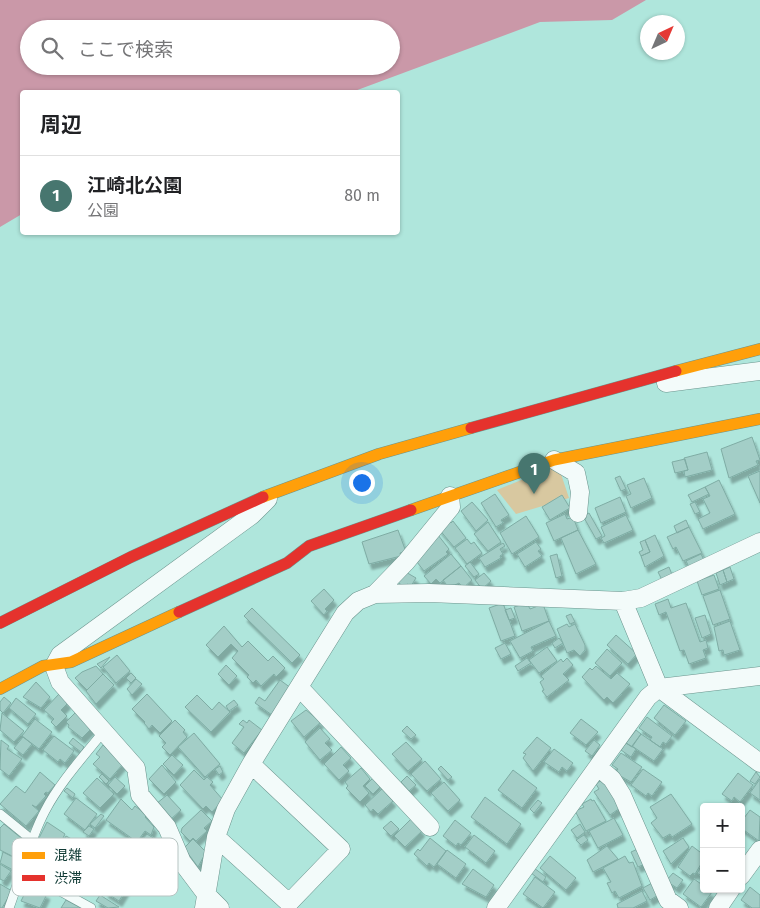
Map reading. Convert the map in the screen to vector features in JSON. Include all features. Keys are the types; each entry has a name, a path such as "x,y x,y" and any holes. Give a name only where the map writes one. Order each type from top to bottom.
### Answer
{"street":[{"path":"0,623 131,557 273,493 379,454 605,390 760,349"},
{"path":"605,390 760,371"},
{"path":"0,689 43,666 54,666 71,662 287,563 309,546 554,460 760,418"},
{"path":"554,460 576,473 580,492 578,512"},
{"path":"54,666 60,656 252,515 273,493"},
{"path":"375,594 406,562 451,507 450,496"},
{"path":"205,901 216,837 226,810 251,764 345,613 358,601 375,594 429,593 623,601 642,598 760,543"},
{"path":"623,601 659,688 760,763"},
{"path":"54,666 60,682 136,768 140,795 167,827 172,838"},
{"path":"496,908 648,697 659,688 760,676"},
{"path":"300,687 430,827"},
{"path":"216,837 289,903 341,849 251,764"},
{"path":"598,767 612,779 622,795 668,900 679,908"},
{"path":"745,871 760,850"},
{"path":"178,853 205,901 220,908"},
{"path":"718,908 728,893"}],"lane":[{"path":"33,838 45,810 104,731"},
{"path":"0,814 30,838"},
{"path":"9,908 13,896"},
{"path":"69,896 91,908"}],"shaded area":[{"path":"0,0 646,0 612,20 540,22 400,74 400,20 20,20 20,75 398,75 357,90 20,90 20,215 0,227"},
{"path":"555,466 561,474 569,498 516,514 497,490"}],"building":[{"path":"752,437 760,460 756,461 758,465 729,478 721,449"},
{"path":"707,452 712,470 685,477 684,471 688,470 684,458"},
{"path":"685,459 688,470 675,473 672,462"},
{"path":"760,471 760,503 748,476"},
{"path":"620,476 626,489 621,491 615,478"},
{"path":"644,478 652,498 631,508 626,496 631,494 627,485"},
{"path":"719,480 735,514 703,529 698,519 710,513 703,499 710,496 705,487"},
{"path":"705,487 709,494 692,502 688,495"},
{"path":"495,494 509,515 501,520 503,523 496,527 481,503"},
{"path":"562,495 570,508 550,520 542,507"},
{"path":"620,497 626,512 601,523 595,508"},
{"path":"472,502 488,520 476,531 461,511"},
{"path":"695,502 700,512 695,514 690,504"},
{"path":"589,513 602,536 596,539 583,516"},
{"path":"565,514 567,519 573,517 578,530 554,541 546,523"},
{"path":"626,515 633,530 604,543 601,538 605,536 601,527"},
{"path":"526,516 539,537 512,554 500,533"},
{"path":"449,520 451,523 453,521 466,538 454,547 438,528"},
{"path":"686,520 689,527 677,533 674,526"},
{"path":"488,522 501,542 488,551 474,534"},
{"path":"689,527 702,553 683,561 676,547 673,549 667,537"},
{"path":"398,530 406,552 400,553 401,556 369,564 362,542"},
{"path":"578,530 596,564 576,574 561,538"},
{"path":"438,535 449,549 446,552 448,554 424,571 417,562 419,561 417,557"},
{"path":"655,535 664,556 645,567 641,556 650,552 645,540"},
{"path":"467,539 471,544 474,542 482,553 467,564 455,548"},
{"path":"645,540 650,552 641,556 639,552 643,550 640,542"},
{"path":"536,542 541,549 538,551 542,556 525,567 517,554"},
{"path":"503,543 505,546 500,549 503,554 500,556 501,558 485,567 479,558"},
{"path":"451,554 461,566 440,583 436,579 431,584 424,576"},
{"path":"557,554 562,576 556,578 550,556"},
{"path":"701,554 705,562 690,569 686,561"},
{"path":"470,562 479,574 474,577 465,566"},
{"path":"461,566 472,580 463,588 459,583 449,588 443,580"},
{"path":"669,567 673,577 663,582 658,572"},
{"path":"730,567 734,579 727,582 723,570"},
{"path":"723,570 727,582 720,585 716,573"},
{"path":"404,571 416,578 411,586 407,584 405,587 397,582"},
{"path":"484,573 491,581 482,589 475,580"},
{"path":"714,575 719,589 702,595 697,581"},
{"path":"324,589 334,600 325,609 327,611 324,615 311,601"},
{"path":"720,590 730,619 713,625 703,596"},
{"path":"668,599 671,608 686,603 700,642 706,640 708,648 703,650 706,658 689,664 684,650 680,651 666,612 659,615 655,604"},
{"path":"503,603 515,636 501,641 489,608"},
{"path":"527,603 530,609 543,604 549,621 522,631 514,607"},
{"path":"252,608 300,655 292,663 244,616"},
{"path":"511,608 515,618 509,620 505,610"},
{"path":"571,614 575,622 570,624 566,616"},
{"path":"705,615 711,634 702,638 695,618"},
{"path":"549,621 556,636 531,647 533,651 520,658 510,641"},
{"path":"730,621 740,650 724,655 723,650 719,651 714,627"},
{"path":"567,624 569,627 575,624 585,645 585,650 580,656 574,650 567,653 557,629"},
{"path":"224,626 242,647 248,641 268,661 273,656 285,668 276,677 274,674 261,686 256,680 253,683 247,677 249,675 232,658 238,651 231,644 218,657 206,645"},
{"path":"616,635 637,654 628,664 607,645"},
{"path":"559,638 563,643 555,648 552,643"},
{"path":"505,643 511,654 501,659 495,648"},
{"path":"547,647 557,661 539,673 529,660"},
{"path":"607,649 622,663 610,676 595,663"},
{"path":"117,655 130,671 116,683 103,667"},
{"path":"110,657 101,668 97,664"},
{"path":"527,658 531,663 518,671 515,666"},
{"path":"567,658 573,665 563,674 569,680 547,697 542,691 544,690 540,682 544,679 541,676 561,659 563,662"},
{"path":"226,665 237,676 229,685 218,674"},
{"path":"96,666 103,674 87,690 75,678 82,672"},
{"path":"596,666 611,679 617,673 630,684 613,703 607,697 604,700 582,677 590,668 592,670"},
{"path":"131,673 136,678 131,683 126,678"},
{"path":"103,674 114,685 96,704 86,691"},
{"path":"136,679 142,684 132,695 127,689"},
{"path":"280,680 291,688 272,715 255,703 259,697 265,701"},
{"path":"36,682 50,697 41,708 23,697"},
{"path":"59,694 68,703 61,710 67,716 56,727 51,722 54,719 44,710"},
{"path":"147,694 172,721 160,733 152,725 149,729 132,709"},
{"path":"197,695 212,710 219,702 230,712 211,732 185,707"},
{"path":"4,697 11,703 3,713 0,710 0,702"},
{"path":"16,698 36,714 28,724 9,708"},
{"path":"234,700 238,705 229,711 226,706"},
{"path":"664,705 686,721 675,735 654,718"},
{"path":"306,710 321,722 304,737 291,721"},
{"path":"77,711 93,727 82,738 68,727 69,725 66,722"},
{"path":"2,713 24,731 14,742 0,730"},
{"path":"647,717 672,736 666,744 663,742 660,747 650,740 652,737 639,728"},
{"path":"35,719 52,732 39,749 22,736"},
{"path":"581,719 598,732 586,745 570,733"},
{"path":"175,720 185,730 183,732 187,737 170,755 162,747 166,743 159,736"},
{"path":"243,720 247,723 249,720 262,730 244,753 232,743 244,727 239,724"},
{"path":"407,726 416,735 411,739 402,731"},
{"path":"320,728 330,739 325,743 332,750 320,760 305,742"},
{"path":"636,730 641,734 632,747 626,743"},
{"path":"194,733 220,764 205,777 178,747"},
{"path":"641,734 663,749 654,761 632,746"},
{"path":"54,736 74,751 65,763 60,759 58,762 43,750"},
{"path":"23,737 32,744 23,755 14,748"},
{"path":"537,737 551,748 533,771 523,758 526,754 523,753"},
{"path":"73,738 84,747 81,752 69,743"},
{"path":"1,740 9,746 7,749 22,759 9,776 0,769"},
{"path":"594,740 600,745 592,756 585,751"},
{"path":"406,742 422,759 408,771 392,754"},
{"path":"626,743 636,749 631,757 621,750"},
{"path":"103,745 123,764 110,779 93,764 100,757 96,754"},
{"path":"341,747 351,758 343,765 349,771 339,780 324,764"},
{"path":"554,749 573,763 567,771 562,767 559,772 544,762"},
{"path":"621,753 642,767 631,782 615,773 618,769 612,765"},
{"path":"172,755 183,765 174,775 163,764"},
{"path":"425,761 441,779 427,791 411,774"},
{"path":"162,765 176,782 164,794 149,779"},
{"path":"220,766 223,772 219,775 215,769"},
{"path":"441,766 452,777 448,780 438,769"},
{"path":"361,768 370,779 363,786 369,793 360,802 346,788 348,786 345,782"},
{"path":"643,769 662,782 652,796 648,793 646,796 631,785"},
{"path":"194,770 204,780 207,777 213,782 210,785 223,800 212,812 206,806 203,809 180,785"},
{"path":"513,770 537,788 522,808 498,790"},
{"path":"40,772 55,785 48,793 44,794 46,796 36,807 32,805 39,811 26,826 0,804 16,786 25,793"},
{"path":"756,772 760,777 755,784 750,781"},
{"path":"738,773 753,785 740,802 734,797 732,801 722,794"},
{"path":"102,774 109,781 106,784 99,777"},
{"path":"407,776 416,785 409,791 401,782"},
{"path":"115,777 125,786 117,794 108,785"},
{"path":"97,778 114,794 100,808 83,793"},
{"path":"373,778 381,786 373,794 365,786"},
{"path":"603,779 620,808 610,815 594,792 599,789 596,784"},
{"path":"760,779 760,800 750,793"},
{"path":"444,782 460,800 448,811 431,793"},
{"path":"67,788 75,794 73,798 64,791"},
{"path":"382,789 393,801 378,814 373,809 371,812 365,805"},
{"path":"671,794 692,824 672,837 670,834 663,838 651,823 657,818 650,807"},
{"path":"167,795 181,810 170,820 156,804"},
{"path":"485,797 521,824 507,844 471,817"},
{"path":"76,798 97,814 85,830 64,814"},
{"path":"121,799 132,810 135,806 147,815 145,817 154,827 151,835 145,831 140,838 131,838 106,820"},
{"path":"591,799 592,801 594,800 606,821 586,831 575,811 584,807 582,804"},
{"path":"538,800 542,803 534,813 530,809"},
{"path":"201,810 212,821 204,828 207,831 196,841 193,838 190,841 181,832 182,828"},
{"path":"750,810 760,817 759,841 745,831 745,817"},
{"path":"101,814 104,816 95,828 90,824"},
{"path":"614,818 623,835 598,848 589,831"},
{"path":"411,819 422,831 405,847 394,836"},
{"path":"455,820 471,833 461,845 458,843 456,846 443,836"},
{"path":"391,821 399,829 391,836 383,828"},
{"path":"47,822 65,834 63,838 39,838"},
{"path":"4,824 21,838 12,838 12,856 0,850 0,828"},
{"path":"580,824 585,832 577,838 571,830"},
{"path":"89,826 94,829 89,836 83,832"},
{"path":"147,834 153,838 144,838"},
{"path":"474,835 495,851 486,863 465,847"},
{"path":"584,835 588,840 581,845 576,840"},
{"path":"430,838 446,851 434,867 429,863 427,866 414,854 418,849 420,851"},
{"path":"683,838 689,847 671,864 663,851"},
{"path":"193,839 206,852 198,867 184,848"},
{"path":"607,846 618,859 593,872 587,860"},
{"path":"692,846 700,852 700,866 695,874 693,873 690,876 678,867"},
{"path":"640,848 647,863 638,867 631,852"},
{"path":"447,850 466,864 456,878 437,864"},
{"path":"3,852 12,856 12,869 0,863"},
{"path":"550,856 576,878 566,890 540,868"},
{"path":"625,856 629,863 633,862 642,886 619,898 615,891 612,893 607,883 611,882 603,868"},
{"path":"0,864 11,871 4,881 0,879"},
{"path":"534,868 546,877 543,882 531,873"},
{"path":"473,869 494,885 486,897 462,884"},
{"path":"673,873 683,880 677,888 666,881"},
{"path":"535,877 555,892 543,908 523,894"},
{"path":"694,879 700,883 700,893 711,893 701,907 683,894"},
{"path":"654,882 660,894 650,900 643,888"},
{"path":"0,884 12,891 2,908 0,908"},
{"path":"750,887 760,895 760,908 752,908 741,900"},
{"path":"642,891 647,901 633,908 618,908 617,904"},
{"path":"24,896 46,896 40,908 21,901"},
{"path":"99,896 102,896 119,907 108,908 96,901"},
{"path":"111,896 122,896 119,901"},
{"path":"66,900 81,908 61,908"}],"traffic: slow":[{"path":"676,371 760,349"},
{"path":"411,510 554,460 760,419"},
{"path":"263,497 379,454 471,428"},
{"path":"0,689 43,666 71,662 179,612"}],"traffic: jam":[{"path":"471,428 676,371"},
{"path":"0,623 131,557 263,497"},
{"path":"179,612 287,563 309,546 411,510"}],"place":[{"name":"江崎北公園","path":"534,494"}]}
